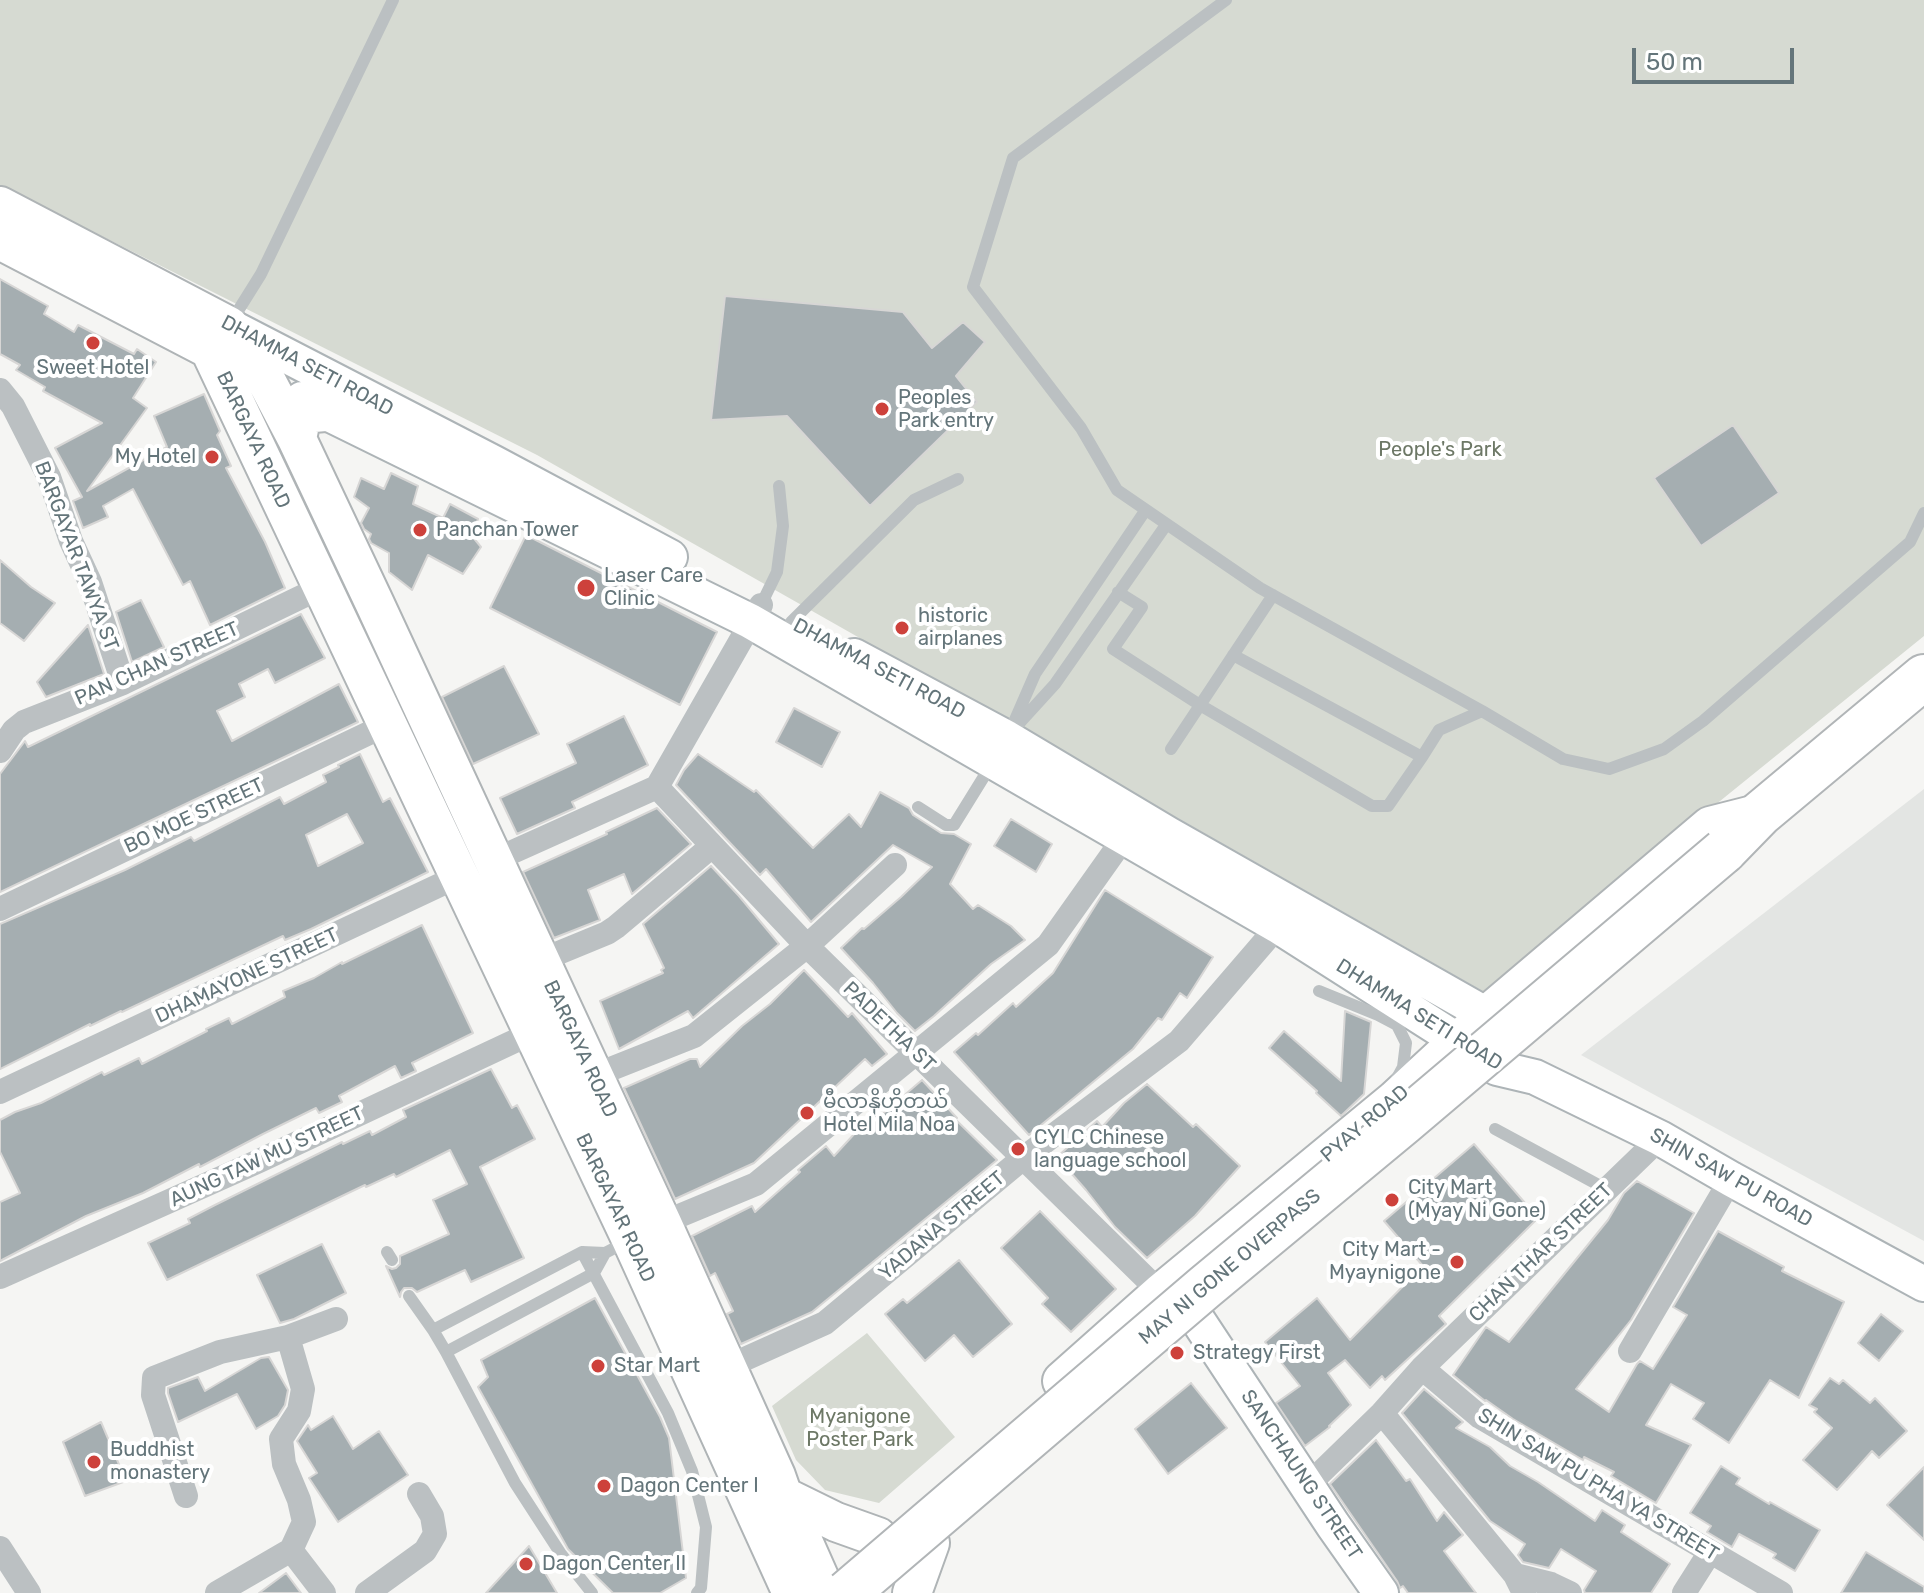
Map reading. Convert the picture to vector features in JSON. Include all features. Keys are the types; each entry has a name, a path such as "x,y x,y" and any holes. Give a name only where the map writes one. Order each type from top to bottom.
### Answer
{"highway":[{"name":"PYAY ROAD","path":"1765,816 1924,677"},
{"name":"PYAY ROAD","path":"1765,816 1924,702"},
{"name":"MAY NI GONE OVERPASS","path":"821,1592 1170,1317 1765,816"}],"main road":[{"name":"DHAMMA SETI ROAD","path":"0,206 219,337"},
{"name":"DHAMMA SETI ROAD","path":"0,240 494,463 1000,750 1168,834 1487,1015 1517,1064"},
{"name":"BARGAYA ROAD","path":"219,337 266,380 297,439 593,1076 633,1239 727,1367 776,1476 821,1592"},
{"name":"BARGAYA ROAD","path":"219,337 296,532 459,876"},
{"name":"DHAMMA SETI ROAD","path":"266,380 325,412 756,613 791,622 1000,750 1124,838 1278,926 1460,1042 1517,1064"},
{"path":"297,439 302,414 325,412"},
{"name":"BARGAYA ROAD","path":"296,532 312,511 332,513"},
{"name":"PYAY ROAD","path":"821,1592 878,1537 1161,1293 1395,1100 1487,1015 1710,826 1765,816"},
{"name":"PYAY ROAD","path":"874,1593 1195,1316 1517,1064 1643,939 1742,859 1765,816"},
{"name":"BARGAYAR ROAD","path":"459,876 633,1239 767,1541 821,1592"},
{"name":"SHIN SAW PU ROAD","path":"1517,1064 1660,1138 1924,1284"},
{"name":"SANCHAUNG STREET","path":"1195,1316 1381,1593"},
{"path":"783,1496 836,1522 878,1537"},
{"path":"761,1593 767,1541"},
{"path":"912,1593 930,1543"}],"street":[{"name":"BARGAYAR TAWYA ST","path":"0,390 13,406 49,477 71,541 90,582 123,683"},
{"name":"PAN CHAN STREET","path":"0,751 19,725 123,683 322,587"},
{"path":"657,787 756,613"},
{"name":"BO MOE STREET","path":"0,909 388,724"},
{"name":"DHAMAYONE STREET","path":"0,1092 459,876 657,787"},
{"name":"PADETHA ST","path":"657,787 807,946 1161,1293"},
{"path":"633,1239 756,1184 917,1054 1048,945 1124,838"},
{"path":"539,961 607,933 712,846"},
{"path":"593,1076 694,1036 807,946 895,865"},
{"name":"YADANA STREET","path":"727,1367 825,1323 1022,1159 1179,1041 1278,926"},
{"name":"AUNG TAW MU STREET","path":"0,1277 259,1161 532,1033"},
{"name":"CHAN THAR STREET","path":"1307,1486 1382,1413 1422,1368 1660,1138"},
{"path":"1630,1351 1731,1179"},
{"path":"186,1496 153,1395 154,1378 220,1352 288,1337 336,1319"},
{"path":"217,1593 291,1550 304,1522 299,1500 284,1464 281,1439 299,1411 303,1389 288,1337"},
{"name":"SHIN SAW PU PHA YA STREET","path":"1422,1368 1480,1417 1781,1593"},
{"path":"1382,1413 1520,1584 1551,1584 1570,1593"},
{"path":"367,1593 425,1551 435,1534 432,1516 419,1494"},
{"path":"0,1548 29,1593"},
{"path":"291,1550 324,1593"},
{"path":"1684,1593 1710,1552"}],"lane":[{"path":"219,337 261,274 393,0"},
{"path":"1226,0 1013,158 973,287 1081,428 1117,490 1145,511 1273,595 1563,759 1609,769 1664,749 1703,721 1910,542 1924,513"},
{"path":"791,622 914,500 958,479"},
{"path":"756,613 777,572 783,526 779,486"},
{"path":"918,807 946,825 954,825 1000,750 1035,674 1145,511"},
{"path":"1000,750 1055,684 1166,525"},
{"path":"1118,592 1142,607 1113,649 1200,705 1372,806 1388,806 1439,730 1482,711"},
{"path":"1171,749 1273,595"},
{"path":"1233,655 1422,757"},
{"path":"1319,991 1397,1025 1406,1043 1403,1067 1390,1091 1395,1100"},
{"path":"1495,1129 1606,1189"},
{"path":"433,1330 582,1252 633,1239"},
{"path":"446,1352 594,1273 633,1239"},
{"path":"582,1252 668,1413 692,1471 706,1527 701,1588 697,1593"},
{"path":"409,1296 446,1352 515,1483 561,1554 592,1593"}],"shaded area":[{"path":"1924,789 1924,1241 1581,1055"}],"green space":[{"name":"People's Park","path":"0,0 1924,0 1924,636 1484,992 537,455 0,185"},
{"name":"Myanigone Poster Park","path":"867,1333 955,1437 879,1503 825,1490 796,1460 772,1406"}],"building":[{"path":"0,279 48,306 44,314 74,332 78,325 134,354 137,349 156,362 133,398 147,408 87,491 167,447 154,416 204,394 231,466 226,468 285,588 210,625 190,581 183,585 133,489 103,506 108,517 83,528 73,501 82,497 55,448 102,423 43,391 45,387 16,370 20,365 0,354"},
{"path":"725,296 903,312 932,348 963,322 985,342 956,376 977,402 870,506 787,416 711,420"},
{"path":"1733,425 1779,493 1701,546 1654,478"},
{"name":"Panchan Tower","path":"391,473 418,486 413,504 443,518 450,504 478,519 472,536 481,547 463,574 428,555 412,590 389,572 389,553 371,543 371,534 361,523 369,508 354,497 361,478 384,489"},
{"path":"526,535 717,632 680,705 490,608"},
{"path":"0,560 55,603 24,641 0,623"},
{"path":"141,600 164,647 132,662 116,612"},
{"path":"301,614 325,658 275,683 268,669 239,684 245,697 217,711 232,741 339,684 358,722 0,892 0,774 25,741 28,747"},
{"path":"88,625 104,674 46,697 37,682"},
{"path":"504,666 539,734 473,764 442,697"},
{"path":"794,708 840,732 822,767 776,742"},
{"path":"624,716 648,765 572,802 575,808 517,834 500,798 576,763 567,744"},
{"path":"360,754 383,802 390,798 428,872 311,929 285,940 283,936 90,1024 0,1069 0,924 125,870 191,837 194,841 280,797 284,804 326,782 323,775","holes":["347,814 363,843 318,866 306,835"]},
{"path":"698,754 754,792 756,790 813,848 849,814 861,827 880,792 909,808 913,815 941,833 954,834 971,844 950,884 973,909 978,905 1011,926 1025,940 991,964 915,1031 841,948 932,867 893,845 811,922 766,869 760,875 676,785"},
{"path":"657,808 691,844 632,894 624,874 588,890 600,920 554,938 523,872"},
{"path":"1011,819 1052,844 1036,872 994,846"},
{"path":"711,866 779,944 693,1018 688,1011 619,1049 600,1001 663,973 661,970 664,968 643,924"},
{"path":"1105,890 1213,957 1187,998 1180,993 1162,1020 1158,1018 1133,1049 1029,1135 954,1052 1013,1003 1016,1007 1053,973"},
{"path":"422,925 473,1033 412,1063 416,1071 401,1078 395,1066 339,1096 342,1102 319,1113 316,1108 200,1167 199,1164 143,1193 86,1216 0,1261 0,1202 20,1193 0,1152 0,1120 102,1072 104,1075 139,1058 142,1064 229,1018 232,1024 285,997 283,991"},
{"path":"804,970 848,1017 852,1013 887,1054 872,1066 865,1059 754,1163 675,1199 624,1088 690,1059 697,1059 700,1067"},
{"path":"1345,1011 1371,1022 1364,1094 1341,1116 1269,1048 1284,1031 1341,1081"},
{"path":"491,1069 512,1108 517,1105 535,1139 480,1167 524,1258 471,1282 465,1270 417,1292 404,1288 400,1297 386,1266 396,1268 400,1264 400,1256 449,1234 433,1200 467,1184 450,1150 396,1177 394,1174 365,1185 167,1280 148,1243 190,1223 188,1219 342,1142 370,1131 372,1135 406,1117 403,1110"},
{"path":"922,1080 955,1119 997,1160 812,1312 741,1344 727,1314 733,1311 715,1273 710,1276 692,1236 752,1206 755,1212 826,1146 834,1156 868,1119 872,1123"},
{"path":"1147,1084 1193,1127 1196,1124 1240,1166 1195,1216 1147,1258 1115,1227 1057,1157 1097,1121 1102,1127"},
{"path":"1474,1144 1538,1218 1439,1316 1446,1324 1385,1380 1382,1376 1370,1388 1345,1360 1328,1373 1351,1405 1330,1427 1305,1446 1276,1403 1300,1386 1265,1342 1317,1298 1350,1340 1423,1266 1384,1221"},
{"path":"1637,1181 1694,1213 1631,1320 1576,1389 1609,1412 1637,1364 1640,1361 1653,1369 1687,1315 1673,1307 1718,1231 1784,1267 1782,1271 1844,1302 1799,1398 1770,1380 1729,1443 1693,1419 1704,1403 1671,1384 1646,1425 1691,1445 1656,1503 1611,1476 1614,1472 1584,1457 1583,1460 1513,1419 1453,1375 1486,1327 1509,1342 1608,1220 1624,1193"},
{"path":"1040,1211 1116,1289 1071,1332 1042,1304 1048,1298 1001,1248"},
{"path":"322,1244 346,1293 280,1323 257,1275"},
{"path":"959,1260 1012,1324 973,1357 954,1335 925,1361 885,1314 903,1299 907,1303"},
{"name":"Dagon Center I","path":"595,1298 669,1438 686,1578 660,1593 613,1593 568,1549 478,1387 488,1377 481,1360"},
{"path":"1881,1314 1903,1331 1879,1361 1858,1343"},
{"path":"269,1357 288,1390 285,1405 278,1416 256,1429 237,1394 178,1422 168,1388 198,1377 205,1391 261,1358"},
{"path":"1830,1378 1839,1384 1843,1380 1870,1403 1875,1398 1907,1431 1879,1458 1872,1451 1837,1490 1803,1460 1832,1428 1814,1412 1817,1409 1809,1405"},
{"path":"1191,1383 1227,1428 1168,1474 1135,1429"},
{"path":"1424,1389 1463,1422 1456,1428 1490,1447 1510,1466 1595,1521 1602,1510 1625,1525 1621,1532 1670,1564 1651,1593 1585,1593 1596,1571 1561,1549 1549,1568 1523,1562 1518,1555 1525,1544 1490,1521 1402,1413"},
{"path":"333,1416 353,1449 379,1431 408,1475 338,1522 309,1478 317,1473 297,1441 308,1425 311,1430"},
{"name":"Buddhist monastery","path":"101,1422 126,1481 85,1496 63,1442"},
{"path":"1376,1440 1406,1481 1410,1479 1437,1521 1444,1512 1463,1535 1444,1551 1476,1593 1408,1593 1403,1586 1400,1588 1330,1484"},
{"path":"1721,1466 1740,1478 1736,1484 1820,1530 1795,1571 1773,1558 1776,1554 1739,1534 1732,1547 1707,1532 1711,1526 1690,1513"},
{"path":"1924,1467 1924,1540 1887,1505"},
{"name":"Dagon Center II","path":"529,1546 557,1593 486,1593"},
{"path":"1866,1552 1924,1587 1924,1593 1841,1593"},
{"path":"286,1573 301,1593 259,1593"}],"place":[{"name":"Sweet Hotel","path":"93,343"},
{"name":"Peoples Park entry","path":"882,409"},
{"name":"My Hotel","path":"212,457"},
{"name":"Panchan Tower","path":"420,530"},
{"name":"Laser Care Clinic","path":"586,588"},
{"name":"historic airplanes","path":"902,628"},
{"name":"မီလာနိုဟိုတယ် Hotel Mila Noa","path":"807,1113"},
{"name":"CYLC Chinese language school","path":"1018,1149"},
{"name":"City Mart (Myay Ni Gone)","path":"1392,1200"},
{"name":"City Mart - Myaynigone","path":"1457,1262"},
{"name":"Strategy First","path":"1177,1353"},
{"name":"Star Mart","path":"598,1366"},
{"name":"Buddhist monastery","path":"94,1462"},
{"name":"Dagon Center I","path":"604,1486"},
{"name":"Dagon Center II","path":"526,1564"}]}
